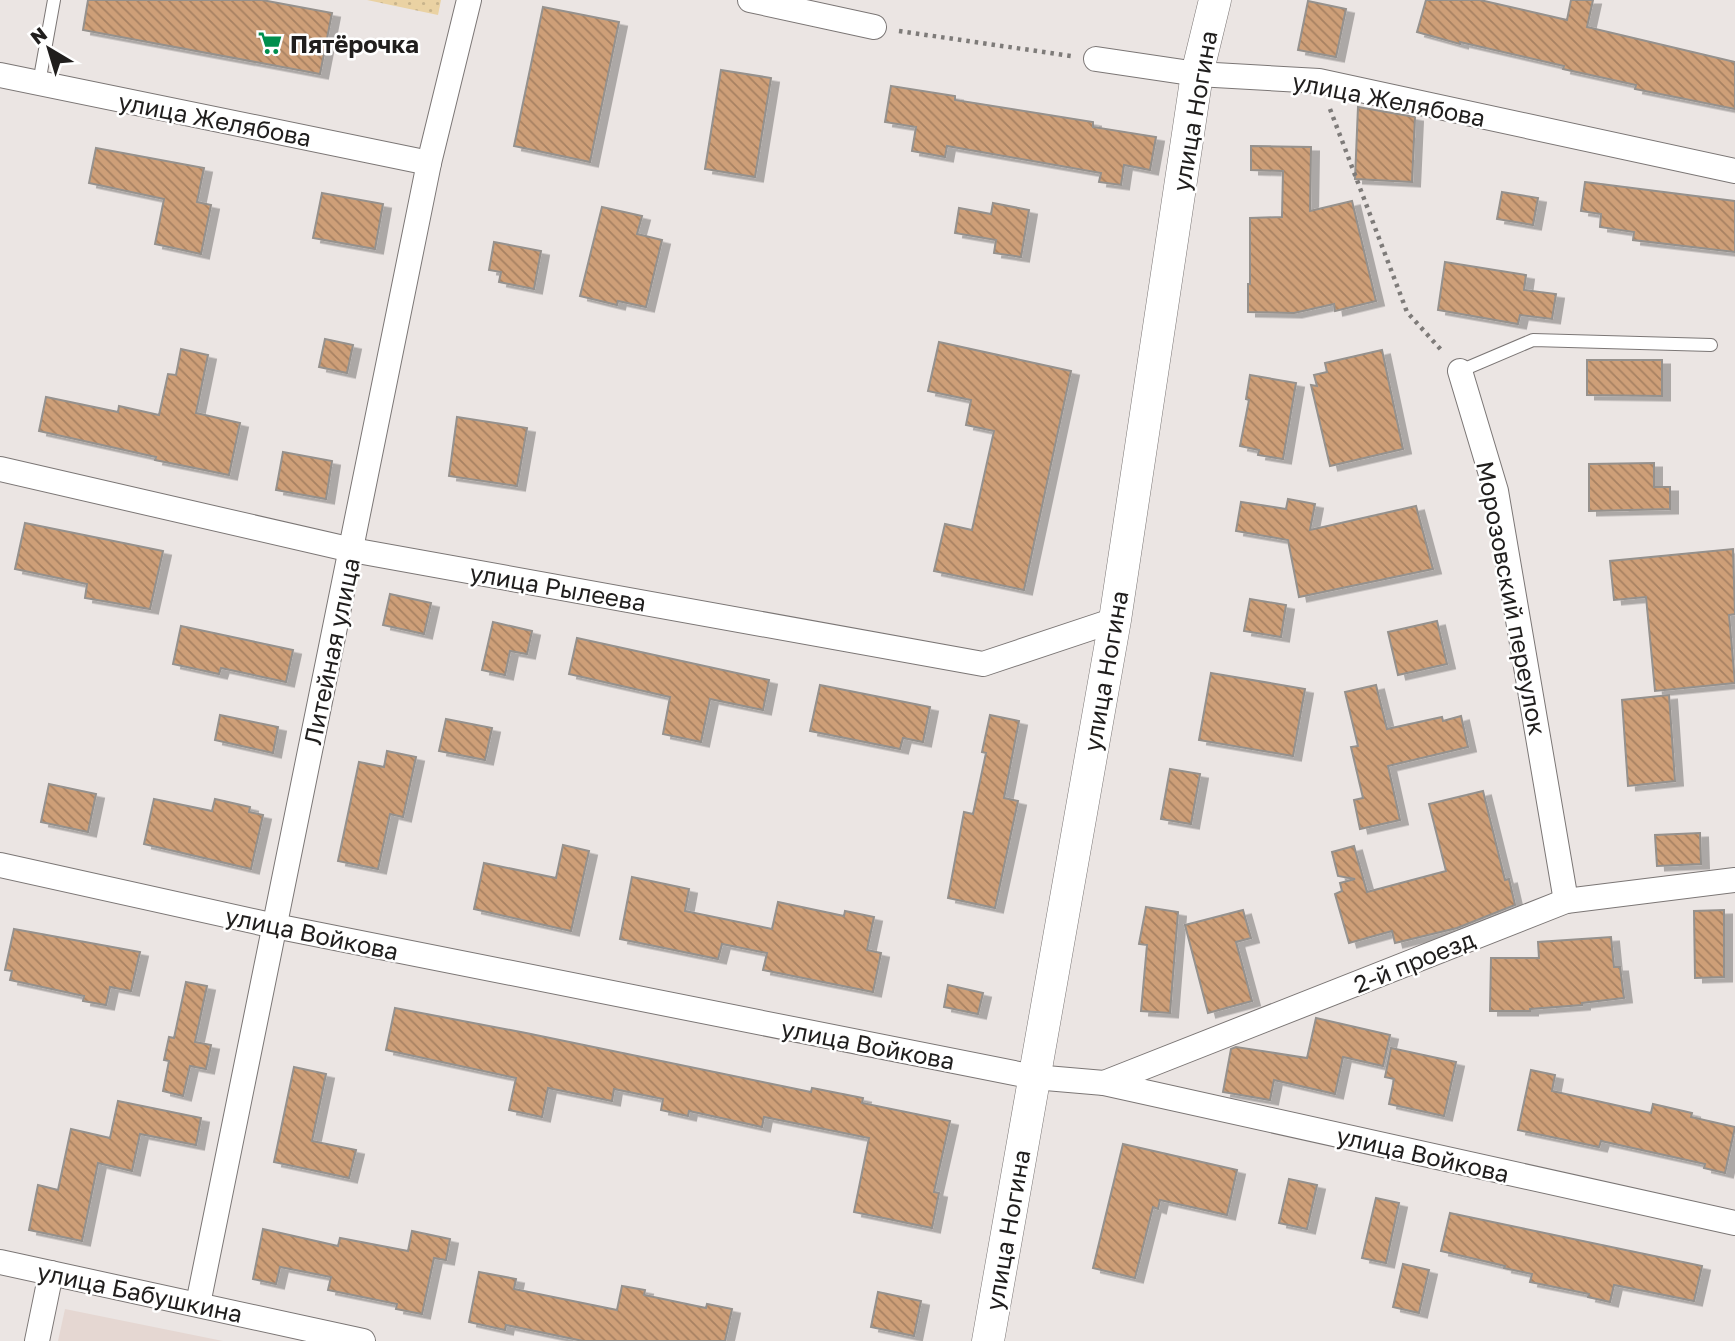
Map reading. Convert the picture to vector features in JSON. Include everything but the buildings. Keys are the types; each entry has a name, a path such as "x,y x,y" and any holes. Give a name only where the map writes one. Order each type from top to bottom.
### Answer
{"street":[{"name":"Литейная улица","path":"198,1304 429,163 469,0"},
{"path":"750,0 874,27"},
{"name":"улица Ногина","path":"988,1341 1115,620 1197,74 1215,0"},
{"name":"улица Желябова","path":"1096,59 1197,74 1319,81 1735,171"},
{"name":"улица Желябова","path":"0,75 429,163"},
{"name":"Морозовский переулок","path":"1460,371 1496,491 1566,901"},
{"name":"улица Рылеева","path":"0,469 352,550 984,664 1115,620"},
{"name":"улица Войкова","path":"0,865 275,926 1034,1077 1104,1083 1735,1223"},
{"name":"2-й проезд","path":"1104,1083 1566,901 1735,880"},
{"name":"улица Бабушкина","path":"0,1262 198,1304 348,1340"},
{"path":"37,1341 51,1273"}],"lane":[{"path":"39,83 54,0"},
{"path":"1460,371 1533,340 1711,345"}],"path":[{"path":"874,27 1096,59"},
{"path":"1319,81 1407,312 1460,371"}],"shaded area":[{"path":"367,0 441,0 438,15"},
{"path":"65,1309 223,1341 58,1341"}],"place":[{"name":"Пятёрочка","path":"270,43"}]}
